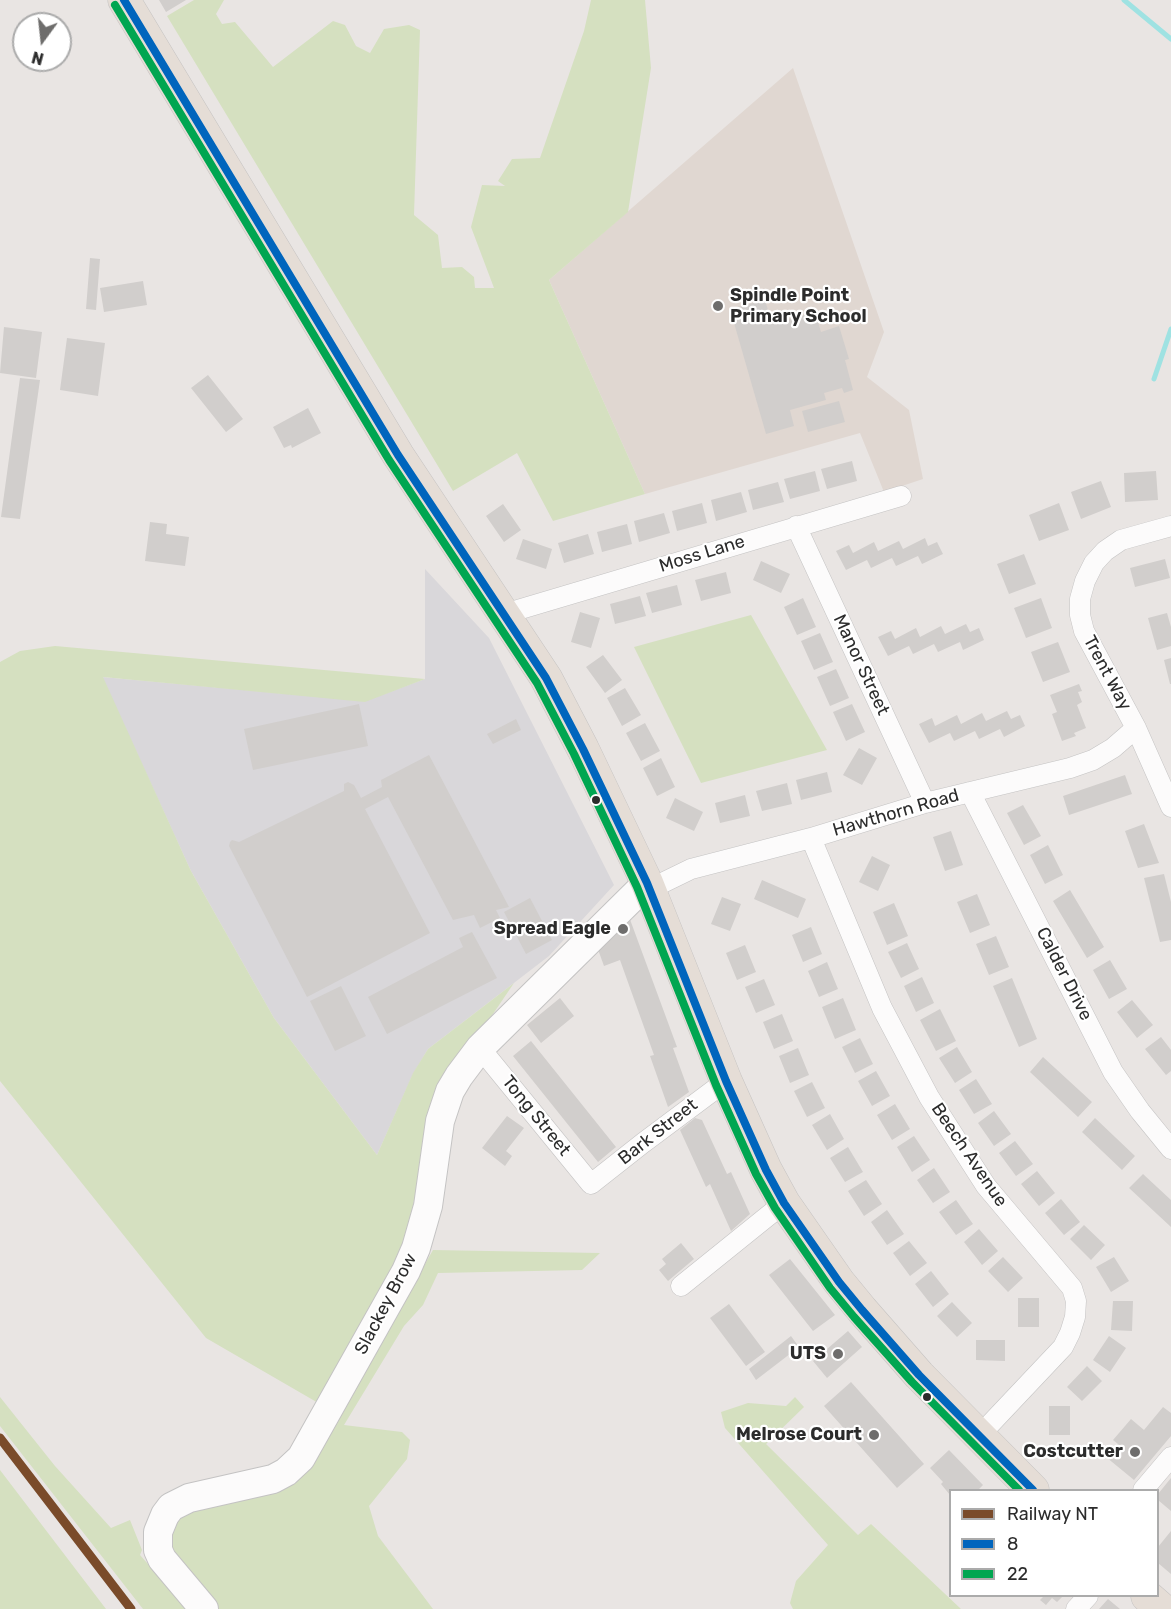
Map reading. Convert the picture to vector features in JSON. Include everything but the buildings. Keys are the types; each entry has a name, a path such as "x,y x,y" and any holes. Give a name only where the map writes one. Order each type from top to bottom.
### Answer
{"main road":[{"path":"124,0 398,454 546,678 649,886 726,1081 766,1170 784,1203 839,1282 862,1310 919,1375 1031,1489"},
{"path":"1148,1597 1162,1609"}],"street":[{"name":"Moss Lane","path":"504,614 901,496"},
{"name":"Manor Street","path":"796,526 925,803"},
{"name":"Trent Way","path":"1169,797 1136,728 1084,631 1080,615 1080,599 1084,581 1094,563 1105,551 1121,540 1171,526"},
{"name":"Hawthorn Road","path":"649,886 691,869 811,838 925,803 1070,768 1093,760 1113,748 1136,728"},
{"name":"Calder Drive","path":"970,792 1113,1072 1140,1111 1171,1149"},
{"name":"Beech Avenue","path":"811,838 882,1008 929,1097 986,1186 1072,1288 1076,1301 1073,1325 1063,1347 978,1437"},
{"name":"Slackey Brow","path":"204,1609 162,1559 157,1541 160,1524 171,1508 189,1498 273,1479 294,1466 308,1449 406,1271 416,1248 428,1206 444,1108 459,1076 480,1048 649,886"},
{"name":"Tong Street","path":"480,1048 591,1184"},
{"name":"Bark Street","path":"591,1184 726,1081"},
{"path":"681,1286 784,1203"},
{"path":"1145,1489 1171,1457"},
{"path":"1076,1609 1087,1597"}],"shaded area":[{"name":"Spindle Point Primary School","path":"793,68 884,332 867,377 909,410 923,479 884,492 860,433 645,494 549,280"},
{"path":"425,569 489,638 614,885 549,956 428,1049 413,1074 377,1155 274,1018 191,871 102,677 365,701 425,679"}],"green space":[{"path":"194,0 224,0 216,14 222,24 235,22 273,67 333,21 345,25 356,46 370,53 384,29 409,25 420,30 414,215 438,235 442,268 462,267 474,277 475,288 494,288 471,227 482,185 505,186 498,181 512,159 540,158 584,31 591,0 645,0 651,68 628,212 549,280 645,494 553,521 517,453 453,491 167,16"},
{"path":"751,615 827,750 701,783 634,647"},
{"path":"55,646 425,679 365,702 103,677 191,871 274,1018 377,1155 413,1073 428,1049 514,983 474,1042 431,1113 407,1237 400,1257 320,1404 206,1338 0,1081 0,662 20,651"},
{"path":"433,1250 600,1253 582,1270 438,1273 423,1305 404,1326 344,1425 402,1432 410,1440 407,1459 369,1506 378,1536 433,1609 212,1609 166,1549 174,1521 193,1509 255,1498 283,1489 308,1468"},
{"path":"0,1397 55,1466 111,1528 130,1520 142,1550 140,1555 188,1609 143,1609 0,1426"},
{"path":"795,1397 804,1407 766,1444 858,1535 871,1524 961,1609 793,1609 790,1603 796,1581 828,1545 725,1428 721,1412 748,1403 786,1406"},
{"path":"0,1470 106,1609 0,1609"}],"waterway":[{"path":"1124,0 1171,39"},
{"path":"1154,379 1171,329"}],"rail line":[{"name":"NT","path":"0,1438 131,1609"}],"transit line":[{"name":"8","path":"124,0 398,455 546,678 583,749 647,883 726,1081 766,1170 784,1203 839,1282 862,1310 919,1375 1032,1489"},
{"name":"22","path":"115,5 389,460 537,683 574,754 637,887 716,1085 756,1174 775,1208 830,1288 854,1317 912,1382 1018,1489"}],"place":[{"name":"Spindle Point Primary School","path":"718,306"},
{"name":"Spread Eagle","path":"623,929"},
{"name":"UTS","path":"838,1354"},
{"name":"Melrose Court","path":"874,1435"},
{"name":"Costcutter","path":"1135,1452"}]}
